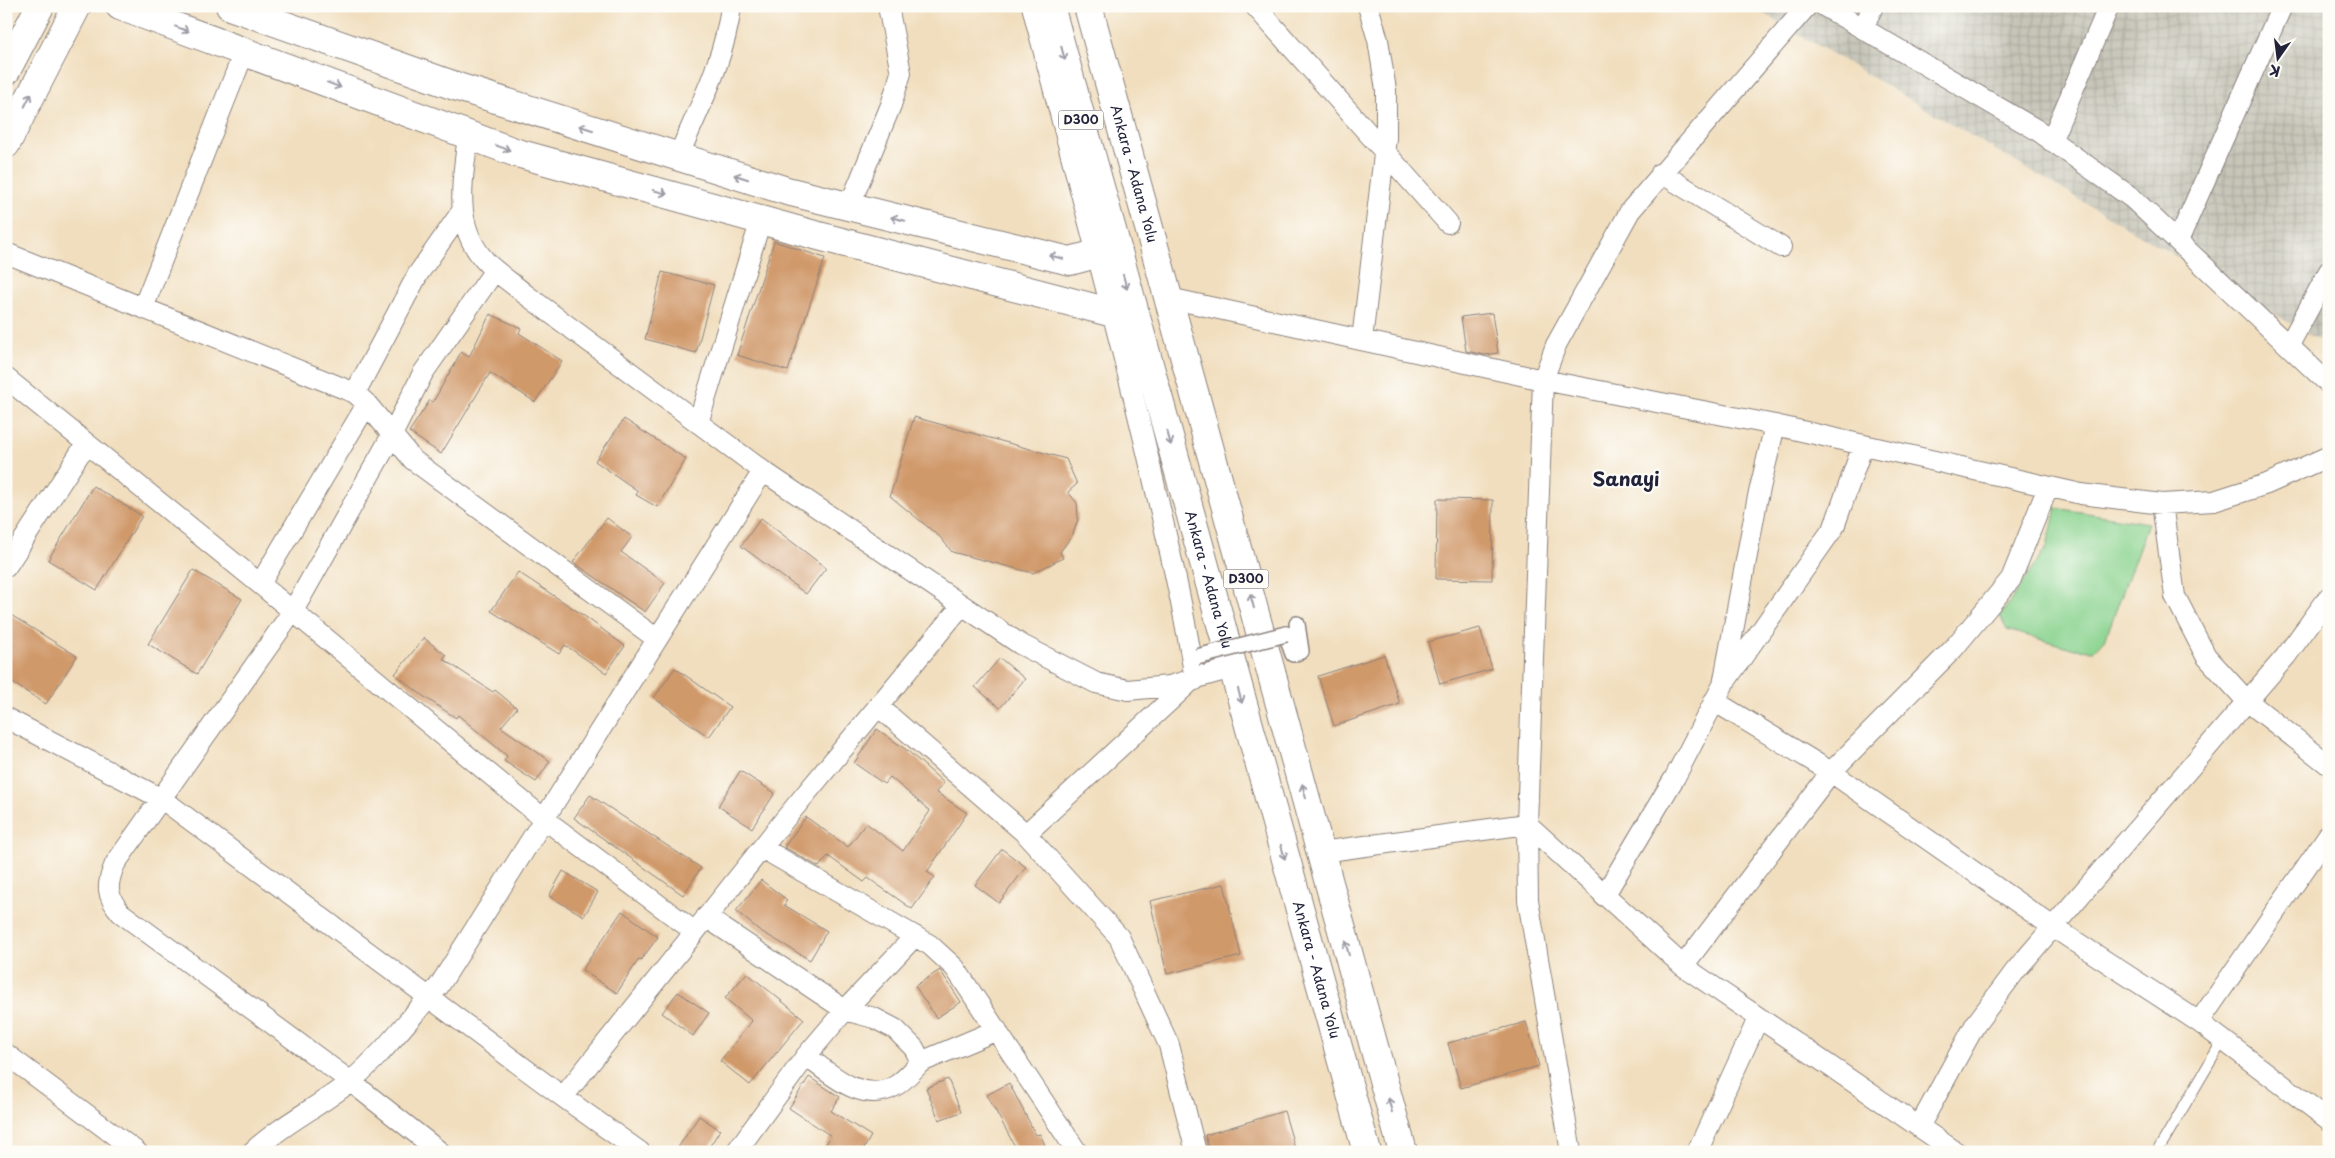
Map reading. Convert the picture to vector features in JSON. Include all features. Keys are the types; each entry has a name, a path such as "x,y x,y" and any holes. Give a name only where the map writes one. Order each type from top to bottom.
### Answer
{"main road":[{"path":"6,71 40,6"},
{"path":"6,144 77,6"},
{"path":"120,6 517,153 761,220 1125,316"},
{"path":"230,6 458,87 787,191 1070,261 1104,244"},
{"name":"Ankara - Adana Yolu","path":"1050,6 1104,244 1232,668 1367,1152"},
{"name":"Ankara - Adana Yolu","path":"1088,6 1403,1152"}],"street":[{"path":"678,157 712,77 729,26 731,6"},
{"path":"850,207 891,105 901,73 888,6"},
{"path":"1032,6 1104,244"},
{"path":"1255,6 1448,223"},
{"path":"1362,340 1384,151 1386,90 1378,40 1368,6"},
{"path":"1571,1152 1528,900 1527,824 1542,380 1556,345 1630,212 1661,173 1807,6"},
{"path":"1824,6 2052,141 2132,198 2329,384"},
{"path":"1863,29 1873,6"},
{"path":"2052,141 2109,6"},
{"path":"2178,241 2282,6"},
{"path":"143,308 244,52"},
{"path":"468,135 462,211 471,241 495,270 763,471 1020,644 1096,683 1128,690 1169,686 1232,668"},
{"path":"1661,173 1781,247"},
{"path":"260,584 361,399 418,274 462,211"},
{"path":"698,423 761,220"},
{"path":"6,253 361,399 413,460 656,639"},
{"path":"440,1152 350,1081 122,913 111,902 108,889 115,864 293,611 392,435 424,373 495,270"},
{"path":"2289,345 2329,271"},
{"path":"1168,298 1542,380 1775,425 2080,494 2162,504 2214,501 2267,484 2329,456"},
{"path":"1125,316 1185,616 1193,680"},
{"path":"6,378 293,611 544,819 701,924 845,1010 874,1018 895,1029 914,1048 921,1062"},
{"path":"1719,693 1757,501 1775,425"},
{"path":"6,567 86,444"},
{"path":"1604,896 1675,777 1719,693 1834,527 1863,445"},
{"path":"252,1152 268,1138 350,1081 382,1051 439,986 763,471"},
{"path":"1682,966 1831,772 1953,650 2011,578 2048,487"},
{"path":"2162,504 2175,596 2206,656 2248,701 2329,765"},
{"path":"1919,1127 1975,1025 2016,970 2286,656 2329,597"},
{"path":"563,1098 762,848 962,605"},
{"path":"1185,616 1193,617 1198,657 1291,629"},
{"path":"1026,834 1193,680"},
{"path":"1719,693 2053,927 2199,1022 2329,1120"},
{"path":"878,706 1026,834 1118,937 1169,1045 1196,1152"},
{"path":"6,718 162,799 430,996 563,1098 640,1152"},
{"path":"1321,852 1527,824"},
{"path":"1527,824 1682,966 1956,1152"},
{"path":"2199,1022 2329,834"},
{"path":"762,848 915,936 930,946 955,968 1077,1152"},
{"path":"736,1152 806,1056 845,1010 915,936"},
{"path":"1697,1152 1758,1018"},
{"path":"806,1056 847,1085 867,1092 881,1092 896,1085 921,1062 997,1030"},
{"path":"6,1054 137,1152"}],"lane":[{"path":"2157,1152 2223,1040"}],"shaded area":[{"path":"1751,6 2329,6 2329,346 2104,214"}],"green space":[{"path":"2056,508 2148,523 2105,640 2094,650 2075,649 2007,630 2000,616 2047,547"}],"building":[{"path":"774,241 825,258 788,371 737,355"},
{"path":"662,272 714,285 696,353 645,339"},
{"path":"1492,313 1498,353 1485,355 1466,351 1461,317"},
{"path":"490,314 521,328 519,333 562,361 535,402 490,373 441,454 409,432 430,400 433,402 461,352 469,357"},
{"path":"914,417 1066,459 1077,484 1068,492 1077,503 1078,519 1073,534 1060,552 1063,558 1033,573 952,552 940,537 890,496"},
{"path":"624,419 686,459 657,507 636,495 638,491 595,461"},
{"path":"93,486 142,516 97,590 48,560"},
{"path":"1437,499 1493,500 1492,580 1436,579"},
{"path":"607,518 632,537 621,552 665,583 645,612 573,562"},
{"path":"761,518 826,568 806,594 741,546"},
{"path":"193,570 242,599 197,674 148,644"},
{"path":"518,572 583,615 625,646 606,673 565,645 559,654 491,611"},
{"path":"6,612 77,656 46,704 6,679"},
{"path":"1480,628 1492,669 1440,684 1428,642"},
{"path":"424,638 446,655 443,659 493,692 495,690 517,708 501,727 550,761 536,782 504,761 507,756 458,715 456,718 395,674"},
{"path":"1384,655 1400,704 1334,726 1318,676"},
{"path":"1000,658 1025,679 1000,708 975,687"},
{"path":"675,668 730,707 709,737 654,698"},
{"path":"877,729 908,751 944,783 936,792 967,813 927,872 935,877 912,909 868,878 864,882 828,856 819,867 784,847 806,817 848,847 866,823 903,851 930,811 890,777 884,784 854,763"},
{"path":"740,771 775,793 752,828 718,806"},
{"path":"590,795 701,868 683,895 574,818"},
{"path":"1002,849 1026,867 999,903 975,885"},
{"path":"563,871 598,892 584,916 549,896"},
{"path":"761,880 787,900 784,905 827,931 810,960 759,930 736,911"},
{"path":"1224,884 1241,956 1167,974 1150,901"},
{"path":"622,911 658,937 641,960 639,959 617,993 582,970"},
{"path":"940,970 961,1002 936,1018 915,986"},
{"path":"747,973 804,1019 750,1085 720,1061 752,1021 725,998"},
{"path":"678,992 709,1013 693,1036 662,1013"},
{"path":"1526,1022 1539,1066 1461,1088 1448,1043"},
{"path":"809,1077 840,1097 831,1111 871,1136 862,1152 832,1152 824,1147 831,1136 789,1108"},
{"path":"948,1079 961,1112 939,1120 926,1088"},
{"path":"1009,1083 1036,1135 1040,1134 1048,1152 1018,1152 987,1095"},
{"path":"1284,1111 1296,1152 1210,1152 1205,1135"},
{"path":"699,1116 720,1130 706,1152 675,1152"}],"district":[{"name":"Sanayi","path":"1626,479"}]}
